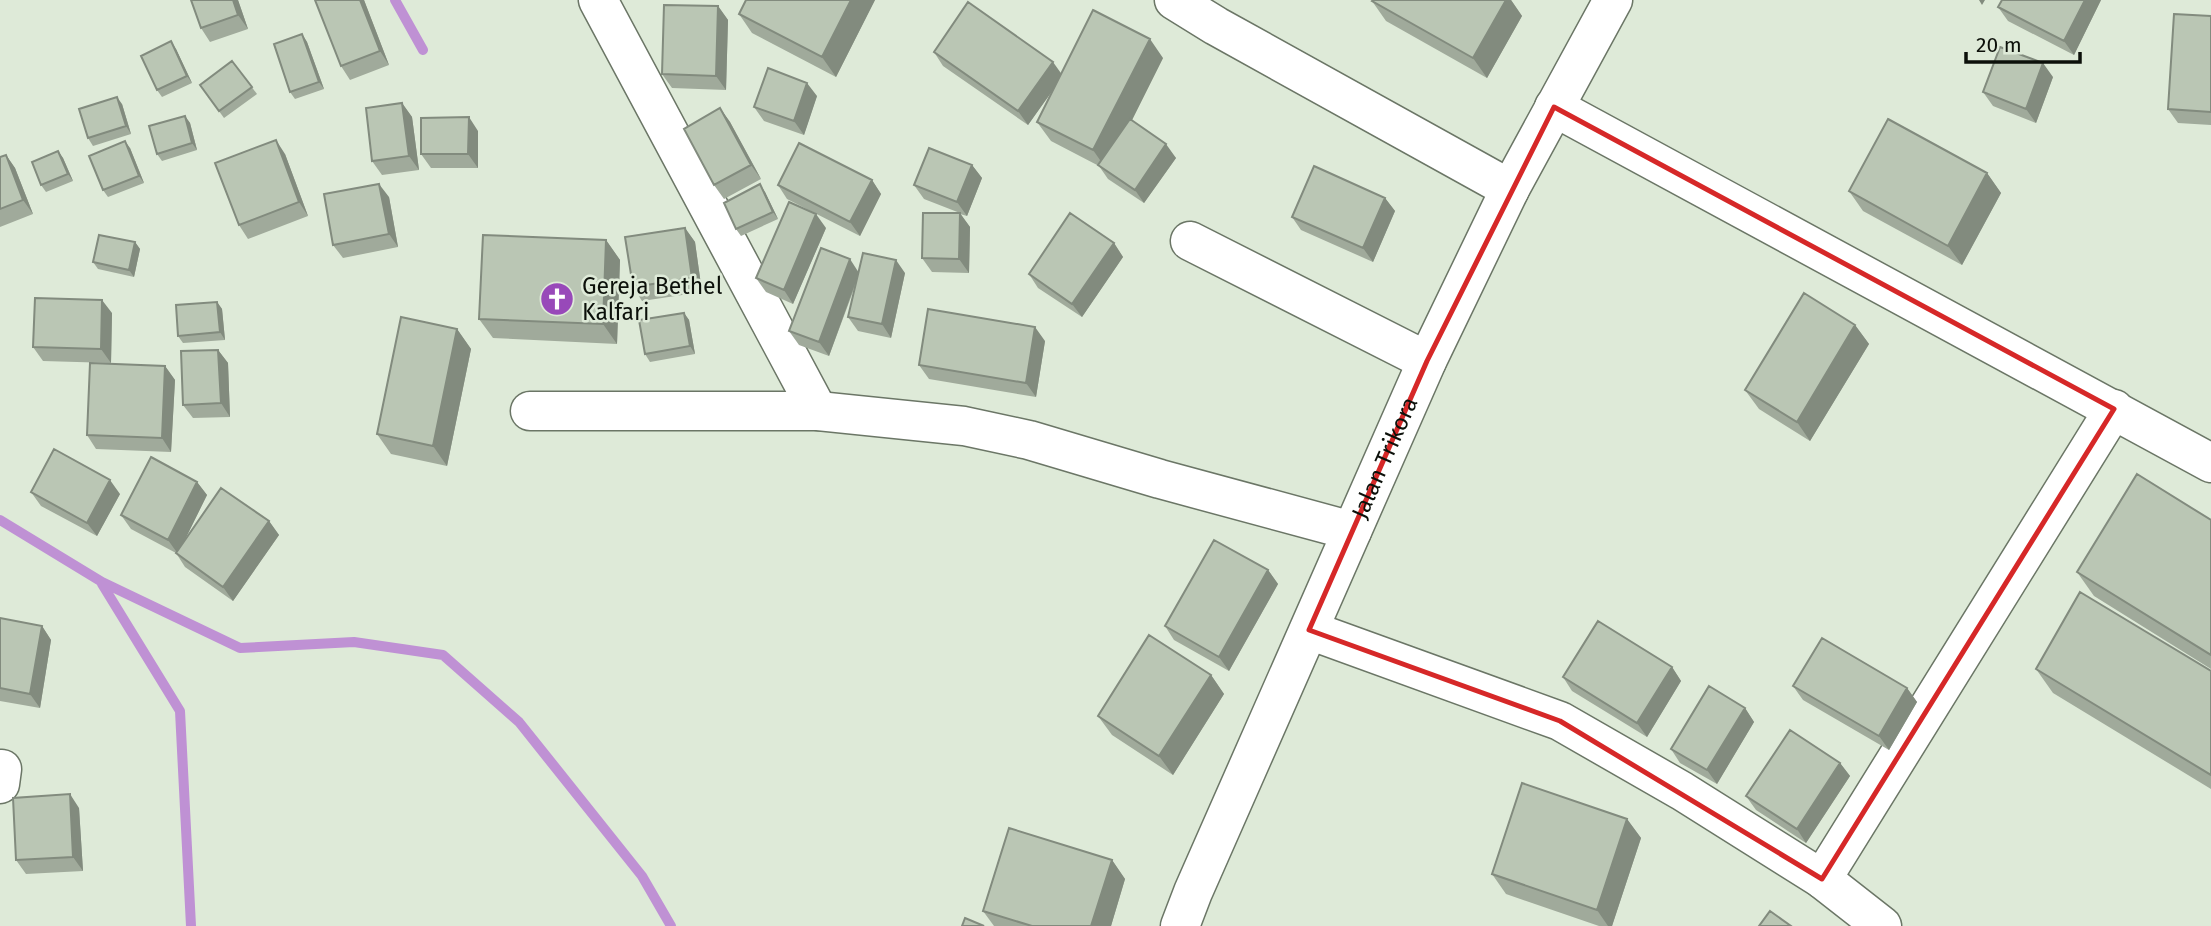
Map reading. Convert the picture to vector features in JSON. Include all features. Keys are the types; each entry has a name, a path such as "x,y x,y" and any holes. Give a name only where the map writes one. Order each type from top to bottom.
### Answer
{"street":[{"path":"598,0 818,411"},
{"path":"1174,0 1510,189"},
{"name":"Jalan Trikora","path":"1180,926 1427,361 1510,189 1612,0"},
{"path":"1555,107 2211,463"},
{"path":"1190,241 1427,361"},
{"path":"1822,879 2114,409"},
{"path":"530,411 818,411 964,426 1029,440 1352,531"},
{"path":"1309,630 1560,721 1682,791 1822,879 1882,926"}],"highlighted area":[{"path":"1554,107 2114,409 1822,879 1560,721 1309,630 1427,361"}],"building":[{"path":"191,0 233,0 238,15 201,28"},
{"path":"315,0 360,0 380,51 341,66"},
{"path":"746,0 851,0 822,57 739,14"},
{"path":"1373,0 1506,0 1473,58"},
{"path":"2002,0 2085,0 2064,41 1998,7"},
{"path":"968,2 1053,62 1018,111 934,52"},
{"path":"664,5 718,6 716,76 662,74"},
{"path":"1093,10 1150,39 1093,150 1037,122"},
{"path":"2174,14 2211,16 2211,112 2168,109"},
{"path":"302,34 319,82 290,92 274,44"},
{"path":"171,41 187,76 157,90 141,56"},
{"path":"2000,47 2043,63 2026,109 1983,92"},
{"path":"232,61 252,87 219,111 200,85"},
{"path":"768,68 807,83 794,121 754,107"},
{"path":"117,97 126,126 88,138 79,109"},
{"path":"402,103 409,156 372,161 366,108"},
{"path":"720,108 751,165 714,185 684,129"},
{"path":"185,116 192,143 157,154 149,126"},
{"path":"469,117 468,154 421,154 421,118"},
{"path":"1130,119 1166,144 1135,190 1098,165"},
{"path":"1888,119 1987,173 1948,246 1849,191"},
{"path":"276,140 299,202 239,225 215,163"},
{"path":"125,141 139,176 103,190 89,156"},
{"path":"799,143 872,180 850,222 778,185"},
{"path":"929,148 972,165 957,202 914,185"},
{"path":"58,151 68,174 41,185 32,162"},
{"path":"6,155 23,200 0,209 0,157"},
{"path":"1314,166 1385,198 1363,248 1292,217"},
{"path":"379,184 389,234 333,245 324,194"},
{"path":"760,184 773,212 736,229 724,203"},
{"path":"789,202 816,214 784,290 756,278"},
{"path":"923,213 960,213 959,259 922,258"},
{"path":"1070,213 1114,243 1072,304 1029,274"},
{"path":"685,228 692,278 633,287 625,237"},
{"path":"99,235 135,242 129,270 93,262"},
{"name":"Gereja Bethel Kalfari","path":"483,235 606,240 603,324 479,319"},
{"path":"821,248 850,259 819,342 789,331"},
{"path":"863,253 896,260 882,324 848,317"},
{"path":"1804,293 1855,325 1797,422 1745,390"},
{"path":"35,298 102,300 101,349 33,347"},
{"path":"217,302 220,332 178,336 176,305"},
{"path":"928,309 1035,327 1026,383 919,365"},
{"path":"684,313 690,346 645,354 639,320"},
{"path":"401,317 457,329 433,446 377,434"},
{"path":"218,350 221,403 183,405 181,351"},
{"path":"90,363 165,366 162,438 87,435"},
{"path":"54,449 110,480 87,523 31,492"},
{"path":"151,457 197,482 168,540 121,515"},
{"path":"2137,474 2211,520 2211,655 2077,572"},
{"path":"221,488 269,521 223,587 176,553"},
{"path":"1214,540 1268,570 1219,657 1165,626"},
{"path":"2080,592 2211,671 2211,775 2036,669"},
{"path":"0,618 42,626 30,694 0,688"},
{"path":"1598,621 1672,667 1637,723 1563,677"},
{"path":"1149,635 1211,675 1159,756 1098,716"},
{"path":"1822,638 1907,688 1879,736 1793,686"},
{"path":"1709,686 1745,708 1707,770 1671,749"},
{"path":"1790,730 1840,763 1797,829 1746,796"},
{"path":"1522,783 1627,819 1597,910 1492,874"},
{"path":"70,794 73,857 16,860 13,798"},
{"path":"1009,828 1112,860 1091,926 1032,926 983,911"},
{"path":"1770,911 1791,926 1759,926"},
{"path":"965,918 984,926 962,926"}],"waterway":[{"path":"395,0 423,50"},
{"path":"0,520 102,582 240,648 354,642 443,655 519,722 642,876 671,926"},
{"path":"102,584 180,711 191,926"}],"place":[{"name":"Gereja Bethel Kalfari","path":"557,299"}]}
